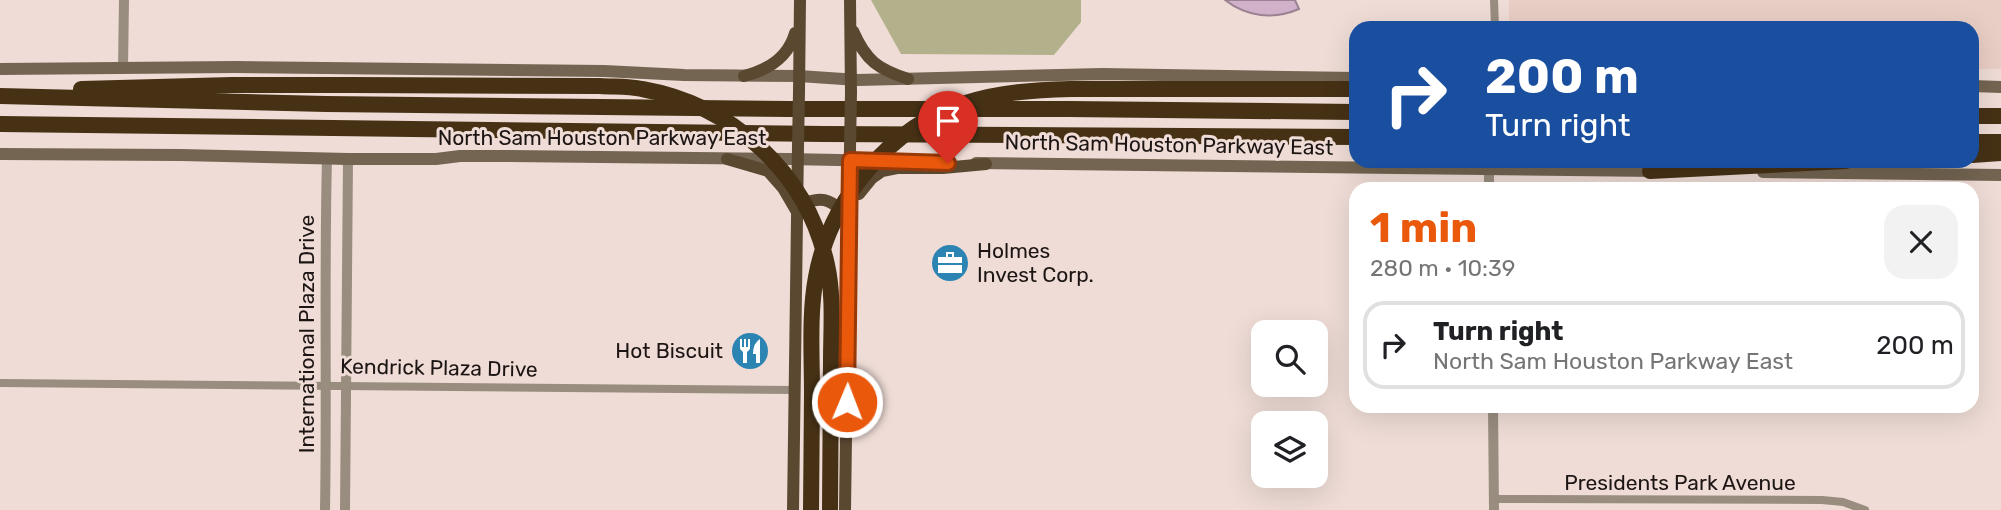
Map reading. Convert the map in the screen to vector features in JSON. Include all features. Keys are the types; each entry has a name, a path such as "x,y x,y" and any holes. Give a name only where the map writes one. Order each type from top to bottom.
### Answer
{"highway":[{"path":"0,95 109,87 600,86 640,88 677,98 709,111 756,144 782,170 807,210 820,238 828,267 831,323 830,510"},
{"path":"811,510 813,308 819,263 844,203 870,165 885,150 941,113 963,103 1010,93 1071,89 1349,89"},
{"name":"North Sam Houston Parkway East","path":"0,95 326,104 1349,112"},
{"path":"1979,116 2001,116"},
{"name":"North Sam Houston Parkway East","path":"0,124 1349,137"},
{"path":"1979,142 2001,142"},
{"path":"1979,155 2001,153"},
{"path":"1650,171 1709,168"}],"main road":[{"path":"793,510 800,0"},
{"path":"845,510 850,0"},
{"path":"744,76 759,72 777,62 792,45 799,20"},
{"path":"851,26 868,58 883,71 908,79"},
{"path":"0,69 604,71 799,76 851,86 908,79 1102,74 1349,78"},
{"path":"1979,86 2001,87"},
{"name":"North Sam Houston Parkway East","path":"0,154 348,159 485,156 727,159 798,153 986,164 1349,168"},
{"path":"727,159 768,172 783,188 798,215"},
{"path":"849,217 862,189 882,171 986,164"},
{"name":"North Sam Houston Parkway East","path":"1388,168 2001,175"},
{"path":"798,215 805,202 812,200 833,202 841,210 843,271 848,297"}],"street":[{"path":"123,68 124,0"},
{"path":"1494,0 1495,21"},
{"name":"International Plaza Drive","path":"325,510 327,158"},
{"name":"International Plaza Drive","path":"345,510 348,159"},
{"path":"1489,169 1489,182"},
{"name":"Kendrick Plaza Drive","path":"0,383 794,390"},
{"path":"1493,413 1494,505"},
{"name":"Presidents Park Avenue","path":"1494,505 1822,500 1843,502 1865,510"}],"shaded area":[{"path":"871,0 1081,0 1081,22 1054,55 901,54"},
{"path":"1225,0 1295,0 1299,9 1280,15 1260,15 1242,10"},
{"path":"1509,0 2001,0 2001,69 1979,69 1979,21 1509,21"}],"place":[{"name":"Holmes Invest Corp.","path":"950,263"},
{"name":"Hot Biscuit","path":"750,351"}],"route":[{"path":"847,402 850,160 948,163"}]}
